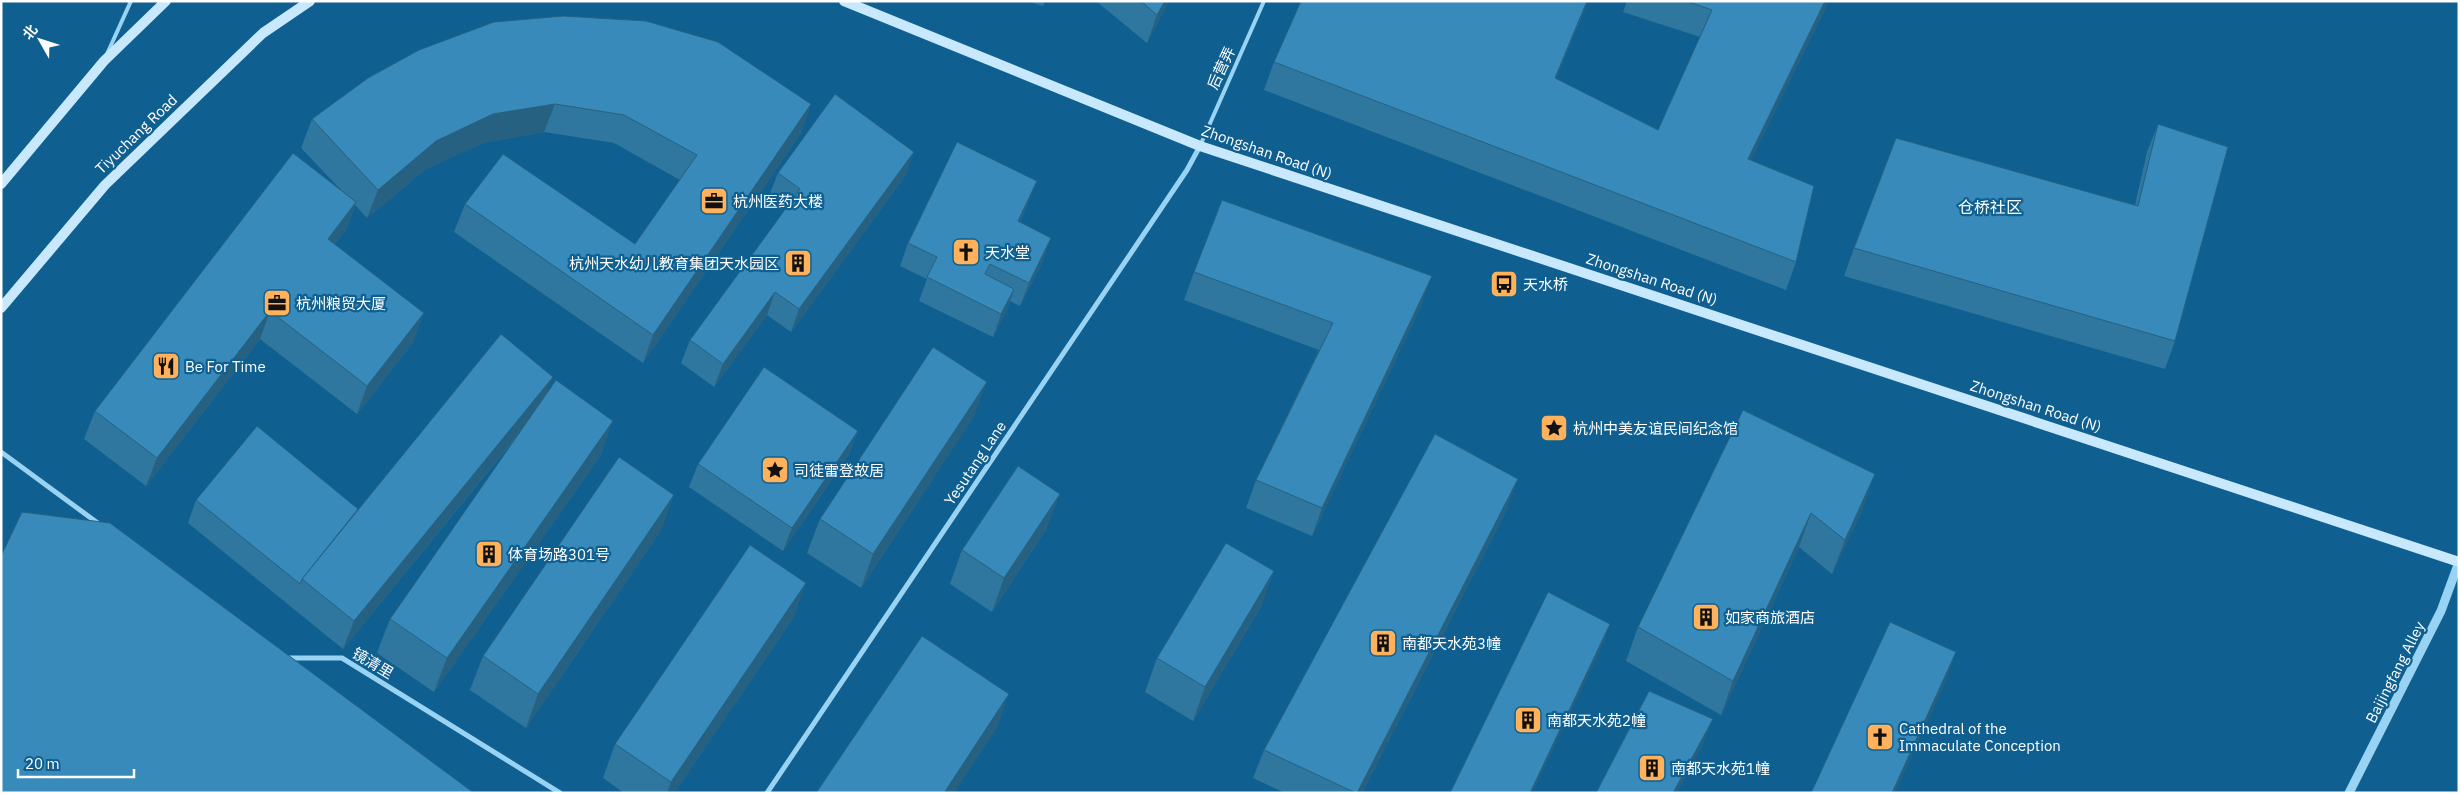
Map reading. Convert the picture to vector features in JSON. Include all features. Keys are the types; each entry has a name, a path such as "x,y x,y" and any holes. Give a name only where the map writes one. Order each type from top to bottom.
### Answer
{"main road":[{"path":"1,184 104,61 166,1"},
{"name":"Tiyuchang Road","path":"1,308 105,185 263,33 310,1"},
{"name":"Zhongshan Road (N)","path":"844,1 1200,146 2459,562"}],"street":[{"name":"Yesutang Lane","path":"767,793 1187,170 1200,146"},
{"path":"1,452 105,529"},
{"name":"Baijingfang Alley","path":"2349,793 2441,611 2459,562"},
{"name":"镜清里","path":"282,658 342,658 560,793"}],"lane":[{"path":"104,61 132,1"},
{"name":"后营弄","path":"1200,146 1264,1"}],"building":[{"path":"1141,1 1165,1 1157,15"},
{"path":"1301,1 1587,1 1555,78 1658,130 1712,10 1686,1 1825,1 1748,159 1814,186 1796,262 1274,62"},
{"name":"杭州医药大楼","path":"563,16 646,21 718,42 811,104 653,335 465,204 503,154 635,244 697,155 624,115 555,104 493,114 436,141 378,190 312,119 368,78 419,50 494,22"},
{"name":"杭州天水幼儿教育集团天水园区","path":"835,94 914,152 799,309 775,292 723,364 690,340 800,189 778,173"},
{"path":"2158,124 2228,147 2175,341 1854,248 1896,138 2138,206"},
{"name":"天水堂","path":"957,142 1037,181 1018,221 1051,238 1029,283 990,264 985,274 1014,289 1001,314 927,277 937,257 908,243"},
{"name":"杭州粮贸大厦","path":"293,153 356,202 328,239 424,313 367,386 270,311 157,458 95,411"},
{"path":"1222,200 1432,276 1322,508 1256,480 1333,323 1194,272"},
{"path":"501,334 553,377 354,621 302,579"},
{"path":"933,347 987,382 873,554 820,519"},
{"path":"764,367 858,431 792,528 698,464"},
{"name":"体育场路301号","path":"556,380 613,421 447,658 390,619"},
{"name":"如家商旅酒店","path":"1743,410 1875,474 1845,540 1811,513 1733,681 1638,627"},
{"path":"257,426 358,509 300,584 196,500"},
{"name":"南都天水苑3幢","path":"1435,434 1518,479 1356,793 1264,750"},
{"path":"619,457 674,495 538,694 483,656"},
{"path":"1018,466 1060,494 1004,578 962,550"},
{"path":"22,512 110,523 474,793 1,793 1,556"},
{"path":"1226,543 1274,571 1205,687 1157,658"},
{"path":"750,545 806,583 671,782 615,744"},
{"name":"南都天水苑2幢","path":"1548,592 1610,624 1530,793 1450,793"},
{"name":"Cathedral of the Immaculate Conception","path":"1890,622 1956,652 1892,793 1811,793"},
{"path":"922,636 1009,694 944,793 816,793"},
{"name":"南都天水苑1幢","path":"1649,691 1713,719 1673,793 1596,793"}],"place":[{"name":"杭州医药大楼","path":"714,201"},
{"name":"天水堂","path":"966,252"},
{"name":"杭州天水幼儿教育集团天水园区","path":"798,263"},
{"name":"天水桥","path":"1504,284"},
{"name":"杭州粮贸大厦","path":"277,303"},
{"name":"Be For Time","path":"166,366"},
{"name":"杭州中美友谊民间纪念馆","path":"1554,428"},
{"name":"司徒雷登故居","path":"775,470"},
{"name":"体育场路301号","path":"489,554"},
{"name":"如家商旅酒店","path":"1706,617"},
{"name":"南都天水苑3幢","path":"1383,643"},
{"name":"南都天水苑2幢","path":"1528,720"},
{"name":"Cathedral of the Immaculate Conception","path":"1880,737"},
{"name":"南都天水苑1幢","path":"1652,768"}],"district":[{"name":"仓桥社区","path":"1990,207"}]}
